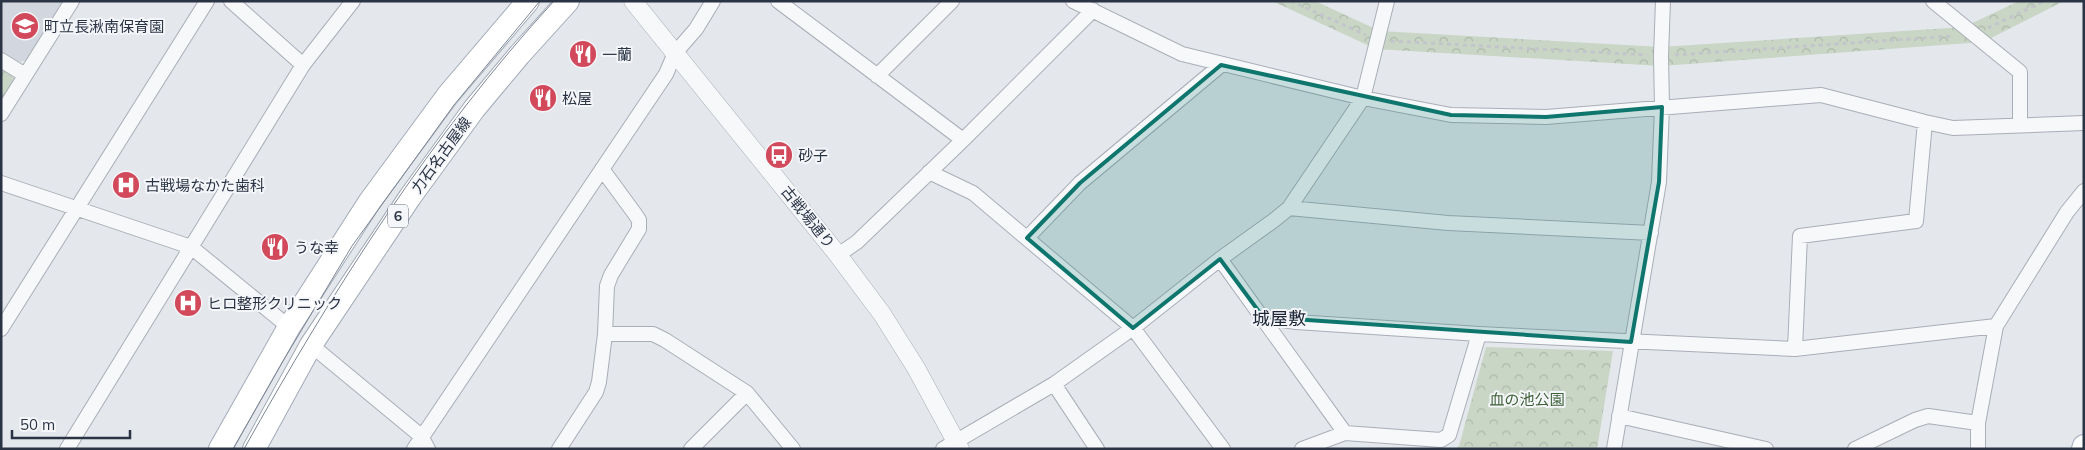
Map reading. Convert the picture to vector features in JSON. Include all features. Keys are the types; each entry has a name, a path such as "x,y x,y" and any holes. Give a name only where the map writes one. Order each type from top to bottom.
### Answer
{"main road":[{"name":"力石名古屋線","path":"220,449 289,327 387,178 448,95 528,1"},
{"name":"力石名古屋線","path":"254,449 311,345 395,220 474,109 568,1"}],"street":[{"path":"1,114 72,1"},
{"path":"1,329 207,1"},
{"path":"231,1 303,65"},
{"path":"67,449 303,65 353,1"},
{"name":"古戦場通り","path":"633,1 838,255 882,314 916,368 953,446"},
{"path":"417,443 666,74 675,53 696,29 713,1"},
{"path":"778,1 964,140"},
{"path":"877,76 952,1"},
{"path":"1073,1 1182,54 1363,98 1452,115 1509,118 1546,117 1822,95 1953,128 2084,123"},
{"path":"953,446 1054,384 1133,328 1220,259 1289,208 1363,98 1387,1"},
{"path":"1614,449 1659,182 1663,1"},
{"path":"1933,1 2020,72 2020,124"},
{"path":"838,255 858,242 964,140 1093,10"},
{"path":"1,60 25,75"},
{"path":"1027,238 1080,183 1221,64"},
{"path":"1795,349 1800,236 1916,222 1925,122"},
{"path":"559,449 596,392 605,334 607,286 611,275 639,229 639,220 602,169"},
{"path":"929,172 973,193 1133,328 1223,449"},
{"path":"1,183 77,207 191,247 289,327"},
{"path":"1978,449 1978,423 1996,326 2067,212 2084,191"},
{"path":"1289,208 1448,223 1651,233"},
{"path":"1220,259 1345,433"},
{"path":"1263,317 1296,322 1479,334 1795,349 1996,326"},
{"path":"605,334 653,334 665,340 747,393 792,449"},
{"path":"1302,449 1345,433 1441,440 1449,436 1479,334"},
{"path":"311,345 417,443 428,449"},
{"path":"1054,384 1096,449"},
{"path":"691,449 747,393"},
{"path":"1619,416 1766,449"},
{"path":"1855,449 1915,420 1928,416 1978,423"}],"highlighted area":[{"path":"1221,65 1451,115 1546,117 1662,107 1659,182 1631,342 1263,317 1220,259 1133,328 1027,238 1080,183"}],"shaded area":[{"name":"町立長湫南保育園","path":"1,1 64,1 27,60 20,62 1,51"}],"green space":[{"path":"1272,1 1315,1 1380,31 1661,47 1964,27 2019,1 2064,1 1983,42 1661,66 1376,49"},
{"path":"1,67 13,75 14,82 1,102"},
{"name":"血の池公園","path":"1486,347 1613,351 1597,449 1455,449 1459,446"}],"tram line":[{"path":"233,449 352,246 454,105 540,1"},
{"path":"244,449 313,331 386,216 466,105 554,1"}],"place":[{"name":"町立長湫南保育園","path":"25,26"},
{"name":"一蘭","path":"583,54"},
{"name":"松屋","path":"543,98"},
{"name":"砂子","path":"779,155"},
{"name":"古戦場なかた歯科","path":"126,185"},
{"name":"うな幸","path":"275,247"},
{"name":"ヒロ整形クリニック","path":"188,303"}],"district":[{"name":"城屋敷","path":"1279,318"}]}
